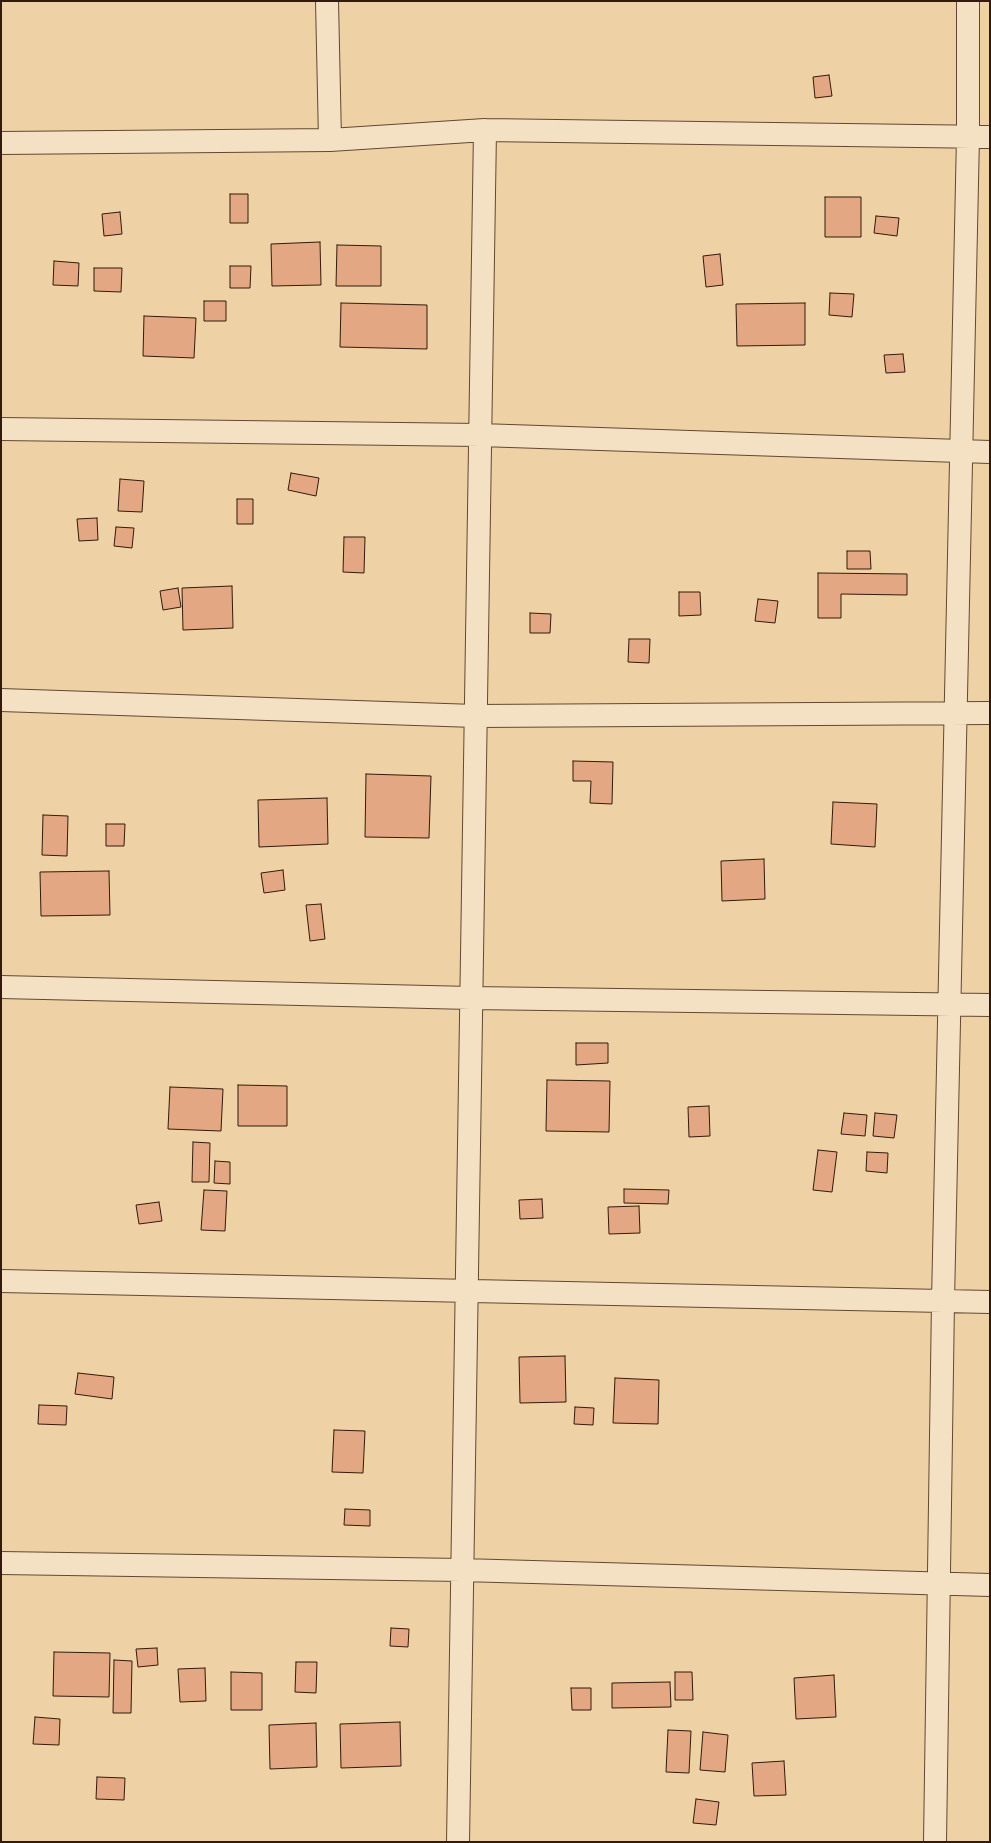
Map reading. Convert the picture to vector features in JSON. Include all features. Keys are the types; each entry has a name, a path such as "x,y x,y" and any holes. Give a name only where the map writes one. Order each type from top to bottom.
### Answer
{"street":[{"path":"327,1 330,140"},
{"path":"935,1842 943,1301 968,136 968,1"},
{"path":"458,1842 485,130"},
{"path":"1,144 330,140 485,130 990,137"},
{"path":"1,429 480,434 990,452"},
{"path":"1,700 476,716 990,713"},
{"path":"1,987 471,998 990,1005"},
{"path":"1,1281 990,1302"},
{"path":"1,1563 462,1570 990,1585"}],"building":[{"path":"829,75 832,96 815,98 813,77"},
{"path":"230,194 248,194 248,223 230,223"},
{"path":"825,197 861,197 861,237 825,237"},
{"path":"120,212 122,234 104,236 102,214"},
{"path":"876,216 899,218 897,236 874,233"},
{"path":"320,242 321,285 272,286 271,244"},
{"path":"337,245 381,246 381,286 336,286"},
{"path":"720,254 723,285 706,287 703,256"},
{"path":"54,261 79,263 78,286 53,285"},
{"path":"230,266 251,266 250,288 230,288"},
{"path":"94,268 122,268 121,292 94,291"},
{"path":"830,293 854,294 852,317 829,315"},
{"path":"204,301 226,301 226,321 204,321"},
{"path":"341,303 427,305 427,349 340,347"},
{"path":"805,303 805,345 737,346 736,304"},
{"path":"144,316 196,318 194,358 143,356"},
{"path":"903,354 905,372 886,373 884,355"},
{"path":"291,473 319,478 316,496 288,490"},
{"path":"120,479 144,481 142,512 118,511"},
{"path":"237,499 253,499 253,524 237,524"},
{"path":"97,518 98,540 79,541 77,519"},
{"path":"116,527 134,528 132,548 114,546"},
{"path":"344,537 365,537 364,573 343,572"},
{"path":"847,551 870,551 871,569 847,569"},
{"path":"818,573 907,574 907,595 841,594 841,618 818,618"},
{"path":"232,586 233,628 183,630 182,588"},
{"path":"178,588 181,607 163,610 160,591"},
{"path":"679,592 700,592 701,615 679,616"},
{"path":"758,599 778,601 775,623 755,621"},
{"path":"530,613 551,614 550,633 530,633"},
{"path":"629,639 650,639 649,663 628,662"},
{"path":"573,761 613,762 612,804 590,803 591,781 573,781"},
{"path":"366,774 431,776 429,838 365,837"},
{"path":"327,798 328,844 259,847 258,800"},
{"path":"833,802 877,804 875,847 831,844"},
{"path":"43,815 68,816 67,856 42,855"},
{"path":"106,824 125,824 124,846 106,846"},
{"path":"764,859 765,899 722,901 721,861"},
{"path":"283,870 285,890 264,893 261,873"},
{"path":"109,871 110,915 41,916 40,872"},
{"path":"321,904 325,939 310,941 306,905"},
{"path":"576,1043 608,1043 608,1063 576,1065"},
{"path":"547,1080 610,1081 609,1132 546,1131"},
{"path":"238,1085 287,1086 287,1126 238,1126"},
{"path":"170,1087 223,1089 221,1131 168,1129"},
{"path":"709,1106 710,1136 689,1137 688,1107"},
{"path":"844,1113 867,1115 865,1136 841,1134"},
{"path":"875,1113 897,1115 894,1138 873,1136"},
{"path":"193,1142 210,1143 209,1182 192,1182"},
{"path":"818,1150 837,1152 832,1192 813,1190"},
{"path":"867,1152 888,1153 887,1173 866,1171"},
{"path":"215,1161 230,1162 230,1184 214,1183"},
{"path":"624,1189 669,1190 668,1204 624,1203"},
{"path":"204,1190 227,1191 225,1231 201,1230"},
{"path":"542,1199 543,1218 520,1219 519,1200"},
{"path":"159,1202 162,1221 139,1224 136,1205"},
{"path":"639,1206 640,1233 609,1234 608,1207"},
{"path":"565,1356 566,1402 520,1403 519,1357"},
{"path":"78,1373 114,1377 112,1399 75,1394"},
{"path":"615,1378 659,1380 658,1424 613,1423"},
{"path":"39,1405 67,1406 66,1425 38,1424"},
{"path":"575,1407 594,1408 593,1425 574,1424"},
{"path":"334,1430 365,1431 363,1473 332,1472"},
{"path":"345,1509 370,1510 370,1526 344,1525"},
{"path":"391,1628 409,1629 408,1647 390,1646"},
{"path":"157,1648 158,1665 138,1667 136,1649"},
{"path":"54,1652 110,1653 109,1697 53,1696"},
{"path":"114,1660 132,1661 131,1713 113,1713"},
{"path":"296,1662 317,1662 316,1693 295,1692"},
{"path":"205,1668 206,1701 180,1702 178,1669"},
{"path":"231,1672 262,1673 262,1710 231,1710"},
{"path":"675,1672 692,1672 693,1700 675,1700"},
{"path":"834,1675 836,1717 796,1719 794,1678"},
{"path":"670,1682 671,1707 612,1708 612,1683"},
{"path":"571,1688 591,1688 591,1710 572,1710"},
{"path":"35,1717 60,1719 59,1745 33,1744"},
{"path":"400,1722 401,1766 341,1768 340,1724"},
{"path":"316,1723 317,1767 270,1769 269,1725"},
{"path":"668,1730 691,1731 689,1773 666,1772"},
{"path":"703,1732 728,1735 725,1772 700,1770"},
{"path":"784,1761 786,1795 754,1796 752,1763"},
{"path":"97,1777 125,1778 124,1800 96,1799"},
{"path":"696,1799 719,1802 716,1825 693,1823"}]}
